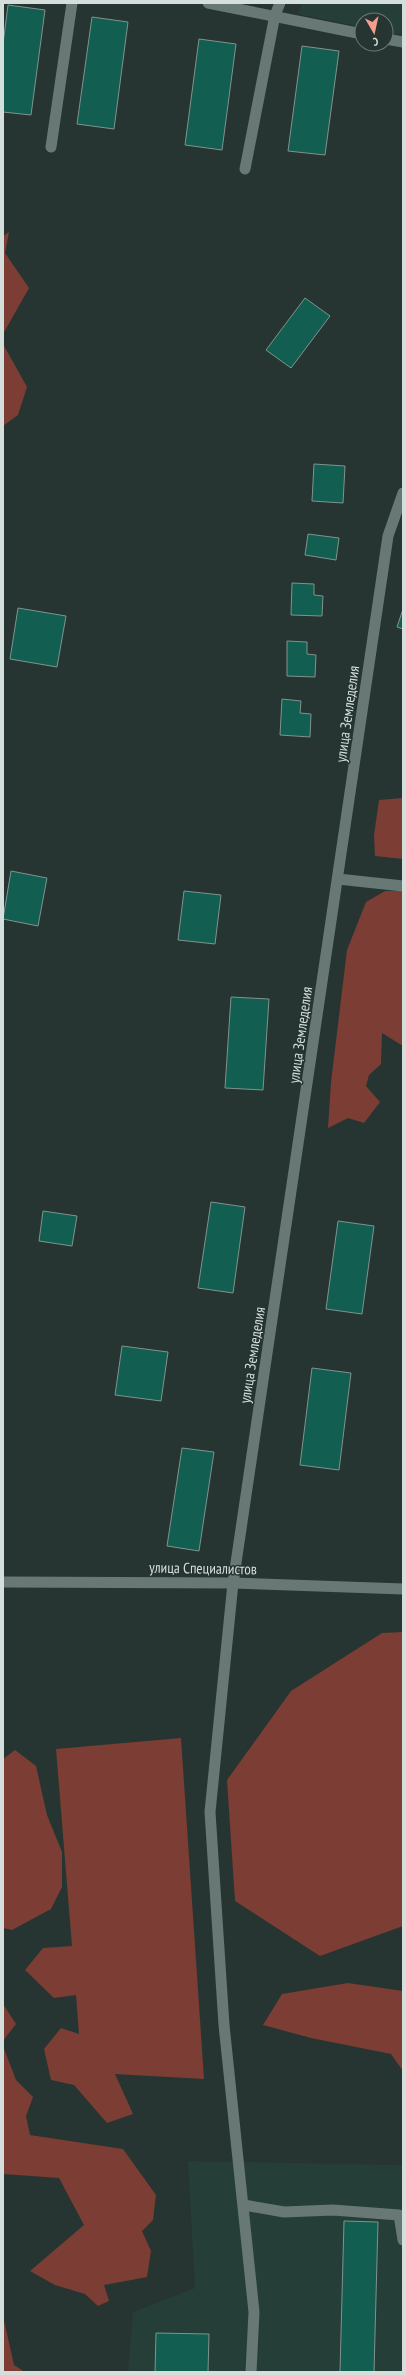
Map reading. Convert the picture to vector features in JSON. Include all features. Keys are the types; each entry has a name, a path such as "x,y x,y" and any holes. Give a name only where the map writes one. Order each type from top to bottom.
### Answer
{"street":[{"path":"52,147 72,3"},
{"path":"208,3 275,15 354,32"},
{"path":"245,169 275,15 280,3"},
{"name":"улица Земледелия","path":"250,2372 254,2312 224,2025 210,1812 233,1583 388,536 403,493"},
{"path":"338,879 403,886"},
{"name":"улица Специалистов","path":"3,1582 233,1583 403,1588"},
{"path":"244,2205 284,2212 333,2210 399,2215 403,2240"}],"shaded area":[{"path":"302,3 403,3 403,35 394,33 394,12 354,12 354,25 298,14"},
{"path":"9,232 5,253 29,288 3,334 3,236"},
{"path":"3,344 27,387 18,415 3,426"},
{"path":"403,798 403,859 375,856 374,835 379,800"},
{"path":"385,891 403,891 403,1046 382,1033 381,1064 369,1075 366,1086 380,1102 364,1123 348,1118 328,1128 331,1082 347,950 366,902"},
{"path":"403,1632 403,1926 320,1956 235,1901 227,1780 291,1691 382,1633"},
{"path":"181,1738 204,2079 115,2074 133,2114 107,2123 74,2085 51,2080 44,2049 61,2028 79,2034 76,1995 54,1998 25,1970 43,1948 72,1946 56,1749"},
{"path":"15,1750 36,1766 47,1815 62,1852 62,1887 51,1909 12,1930 3,1928 3,1759"},
{"path":"348,1983 403,1991 403,2071 391,2054 311,2038 263,2025 282,1994"},
{"path":"3,2004 16,2024 3,2041"},
{"path":"3,2046 16,2080 33,2097 26,2116 30,2135 123,2149 156,2195 153,2220 142,2231 151,2251 147,2277 104,2285 109,2301 98,2306 85,2294 55,2285 30,2271 84,2225 59,2178 3,2174"},
{"path":"188,2161 403,2165 403,2372 128,2372 133,2312 195,2288"},
{"path":"3,2316 14,2365 25,2372 3,2372"}],"building":[{"path":"8,5 45,10 31,115 3,112 3,44"},
{"path":"92,17 128,22 114,129 77,124"},
{"path":"199,39 236,44 222,150 185,145"},
{"path":"302,46 339,51 325,155 288,151"},
{"path":"305,298 330,316 291,368 266,350"},
{"path":"314,464 345,466 343,503 312,501"},
{"path":"308,534 339,538 336,560 305,555"},
{"path":"292,583 314,584 314,595 323,596 322,616 291,615"},
{"path":"18,608 66,616 57,667 10,659"},
{"path":"403,609 403,629 397,627"},
{"path":"287,641 307,642 307,654 316,655 315,677 287,676"},
{"path":"282,699 301,701 300,713 311,714 310,737 280,735"},
{"path":"11,871 47,878 38,926 3,919"},
{"path":"184,891 221,895 215,944 178,940"},
{"path":"231,997 269,999 263,1090 225,1088"},
{"path":"211,1202 245,1207 233,1293 198,1288"},
{"path":"43,1211 77,1216 72,1246 39,1241"},
{"path":"338,1221 374,1226 362,1314 326,1309"},
{"path":"122,1346 168,1352 161,1401 115,1395"},
{"path":"312,1368 351,1373 339,1470 300,1465"},
{"path":"182,1448 214,1452 199,1551 167,1546"},
{"path":"344,2221 378,2222 374,2372 340,2372"},
{"path":"156,2333 209,2334 208,2372 155,2372"}]}
